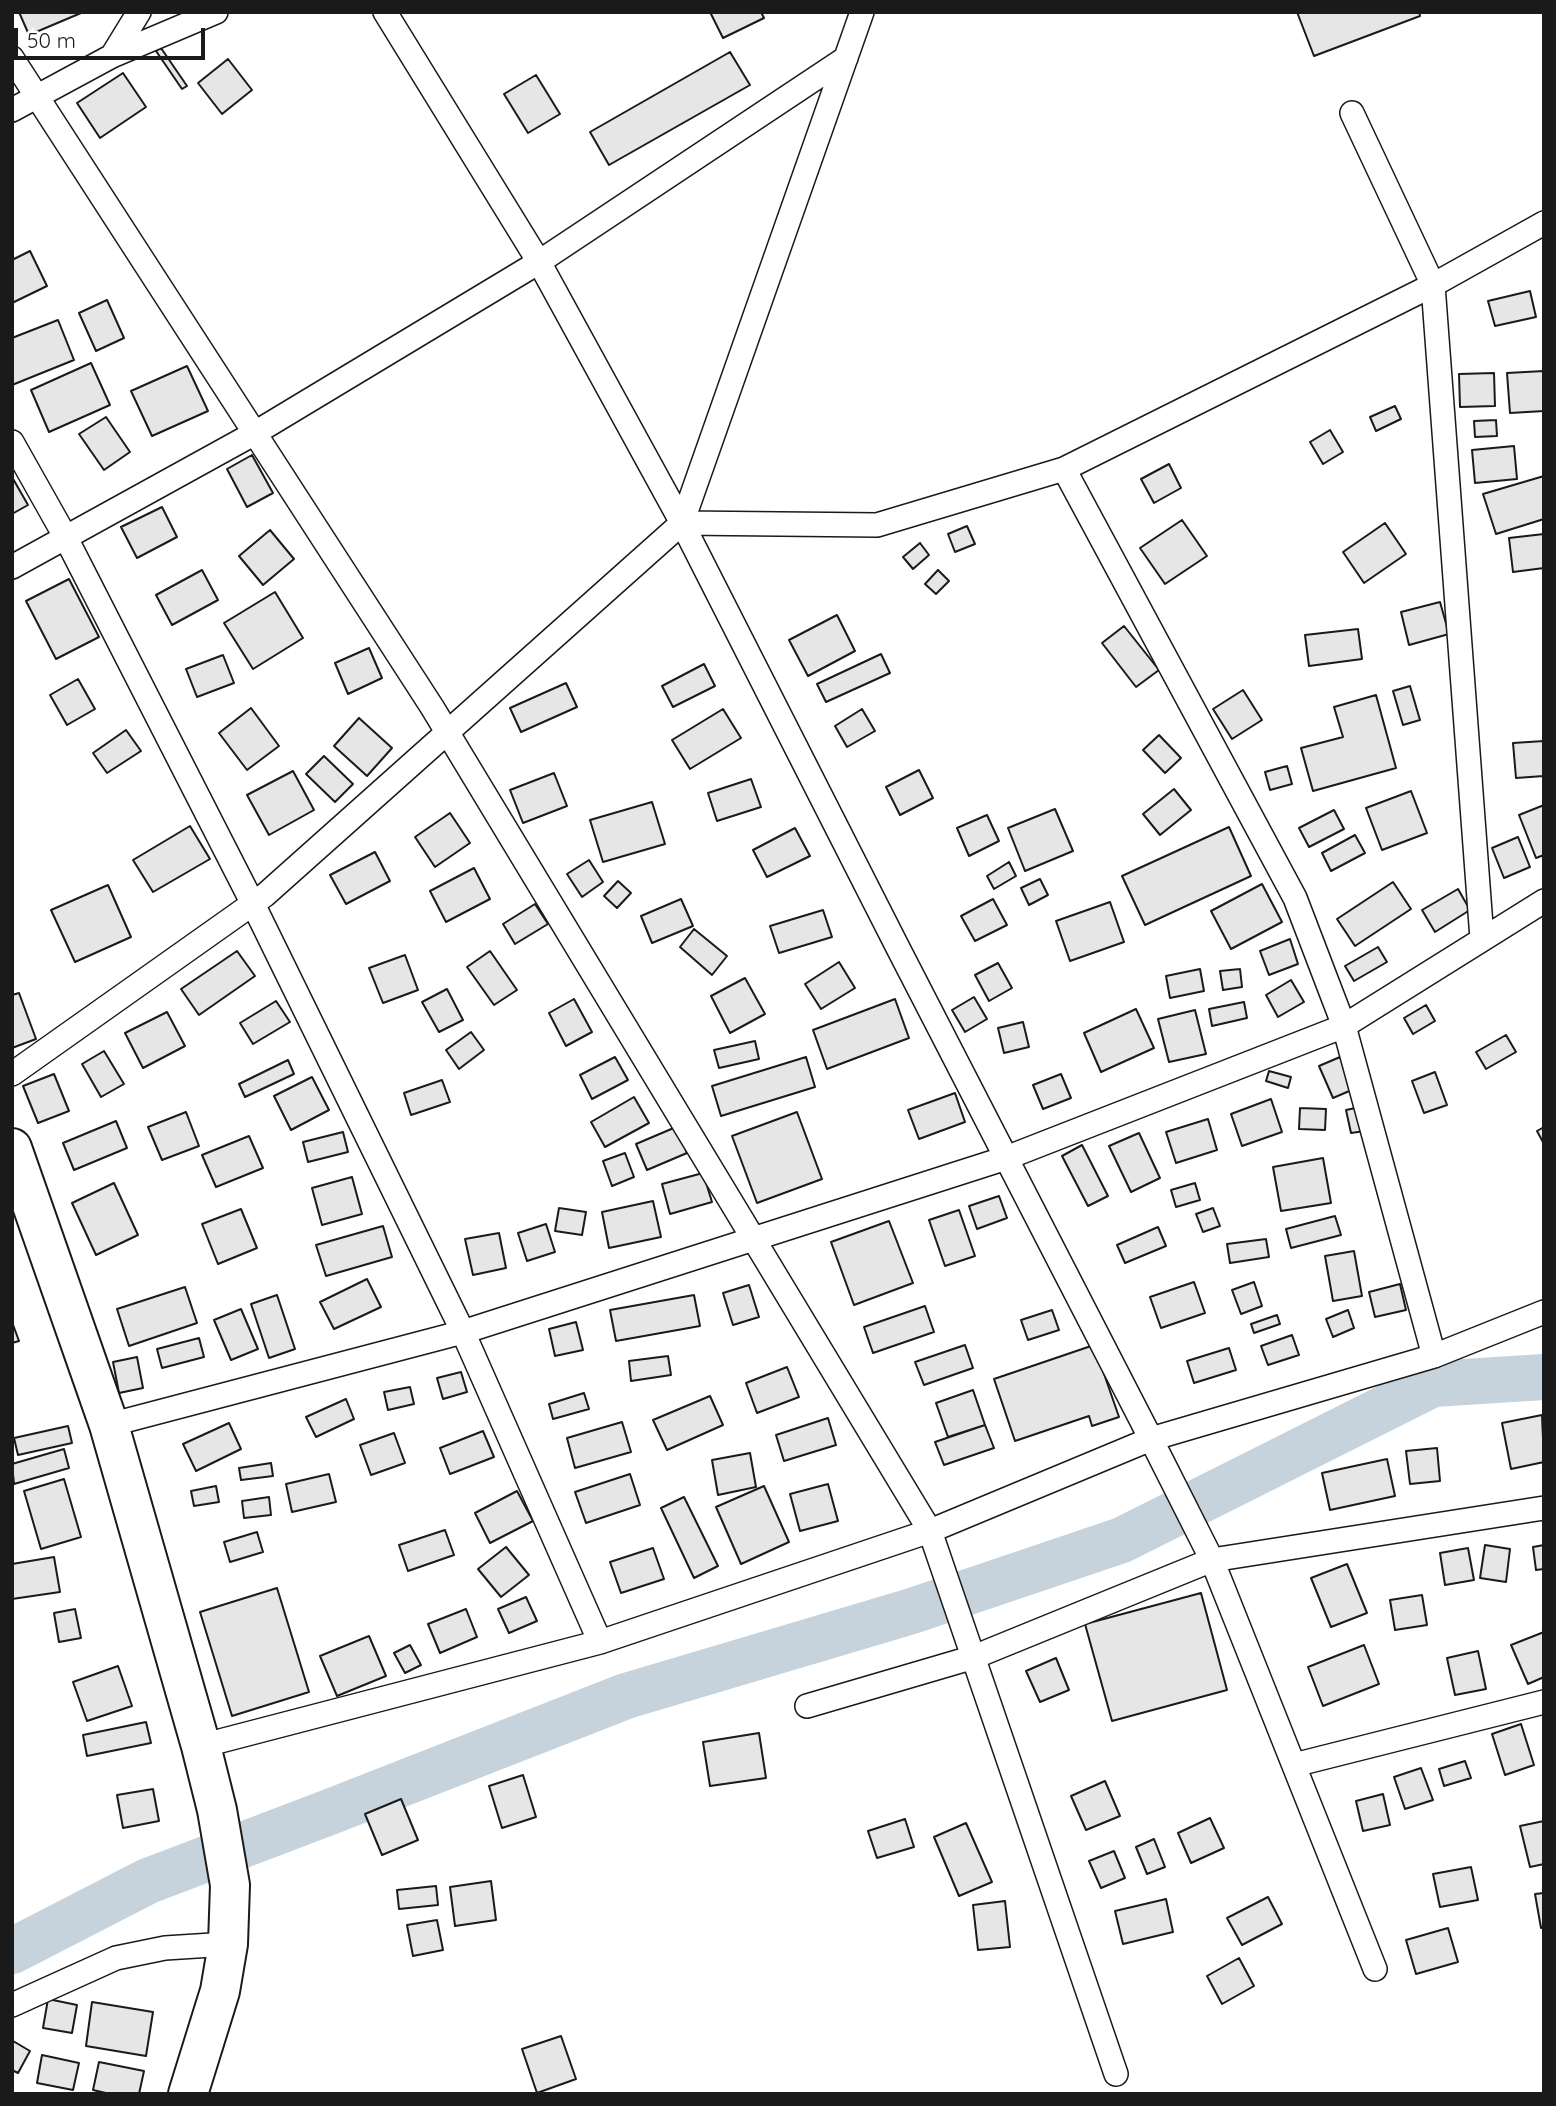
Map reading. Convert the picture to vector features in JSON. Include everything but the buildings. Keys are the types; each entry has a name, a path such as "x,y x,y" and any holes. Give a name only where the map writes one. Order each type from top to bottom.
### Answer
{"highway":[{"path":"12,1148 109,1425 217,1810 230,1885 229,1944 220,1991 188,2094"}],"street":[{"path":"112,57 139,12"},
{"path":"12,110 112,57 216,12"},
{"path":"385,12 539,262 682,523 1151,1439 1212,1560 1375,1969"},
{"path":"12,1074 253,904 682,523 862,12"},
{"path":"12,58 447,731 930,1531 1116,2074"},
{"path":"12,567 254,433 539,262 846,58"},
{"path":"1352,113 1433,285 1482,939"},
{"path":"682,523 877,525 1064,469 1433,285 1544,223"},
{"path":"12,442 66,538 253,904 463,1332 600,1642"},
{"path":"1064,469 1294,898 1344,1026 1434,1356"},
{"path":"109,1425 463,1332 1006,1158 1344,1026 1544,901"},
{"path":"201,1746 600,1642 930,1531 1151,1439 1434,1356 1544,1312"},
{"path":"807,1706 974,1657 1212,1560 1544,1508"},
{"path":"1294,1765 1544,1702"},
{"path":"12,2005 116,1958 165,1948 229,1944"}],"waterway":[{"path":"12,1951 148,1881 626,1696 912,1611 1122,1540 1433,1384 1544,1377"}]}
